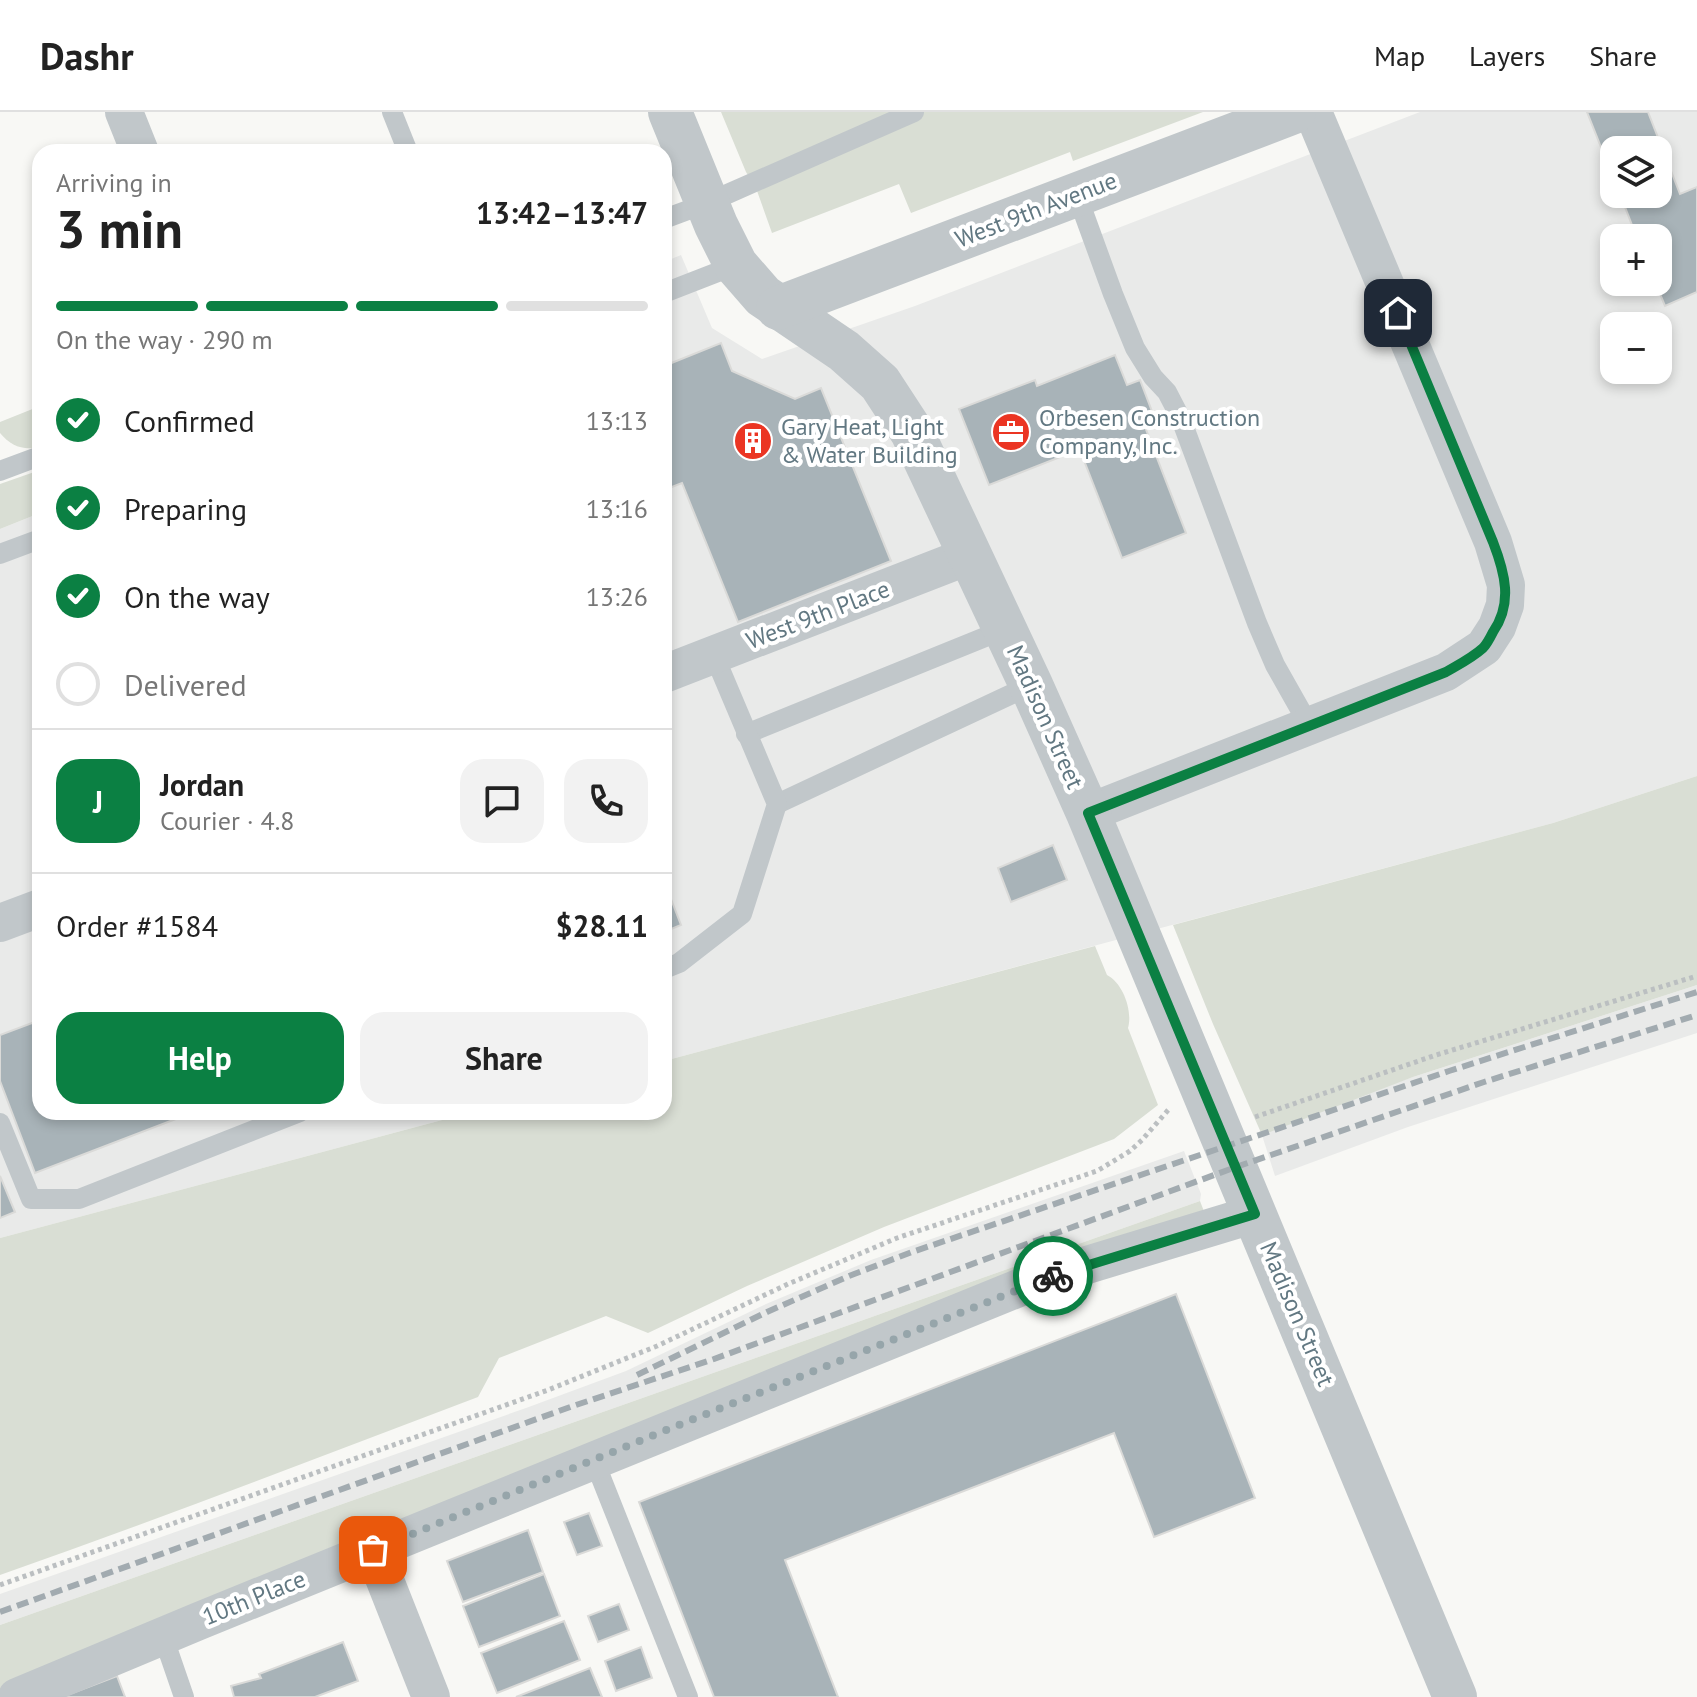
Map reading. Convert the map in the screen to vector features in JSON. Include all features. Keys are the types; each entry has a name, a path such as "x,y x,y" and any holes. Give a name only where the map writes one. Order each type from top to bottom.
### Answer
{"street":[{"path":"124,112 137,144"},
{"name":"Madison Street","path":"670,112 736,265 763,296 844,351 880,383 912,432 1088,813 1455,1697"},
{"name":"West 9th Avenue","path":"778,308 1294,112"},
{"path":"1088,813 1446,672 1484,647 1497,627 1505,605 1506,585 1497,552 1313,112"},
{"name":"West 9th Place","path":"672,671 971,555"},
{"path":"0,923 32,911"},
{"name":"10th Place","path":"17,1697 1041,1279 1255,1214"},
{"path":"373,1550 431,1697"}],"lane":[{"path":"392,112 405,144"},
{"path":"672,216 914,112"},
{"path":"1077,195 1135,348 1153,377 1167,392 1181,419 1257,623 1275,665 1310,727"},
{"path":"672,290 736,265"},
{"path":"0,471 32,459"},
{"path":"0,554 32,542"},
{"path":"746,734 1005,629"},
{"path":"672,966 742,914 777,804 714,655"},
{"path":"777,804 1031,685"},
{"path":"0,1123 31,1199 79,1199 280,1120"},
{"path":"594,1460 688,1697"},
{"path":"163,1636 184,1697"}],"path":[{"path":"1220,1129 1436,1055 1697,976"},
{"path":"0,1585 548,1390 657,1346 788,1284 897,1238 1097,1171 1118,1160 1142,1140 1197,1074"}],"shaded area":[{"path":"721,112 1203,112 1073,161 1070,152 911,213 899,184 772,233 756,188"},
{"path":"1420,112 1697,112 1697,776 1553,823 672,1059 672,259 681,255 712,328 762,359 915,306"},
{"path":"32,409 32,448 8,441 0,433 0,422"},
{"path":"32,473 32,516 0,529 0,484"},
{"path":"32,516 32,1120 442,1120 0,1238 0,529"},
{"path":"1697,776 1697,985 1413,1077 1262,1135 1173,925 1553,823"},
{"path":"1095,946 1107,975 1118,984 1125,998 1128,1028 1158,1105 1114,1139 884,1227 648,1333 606,1316 499,1358 478,1397 0,1575 0,1238 442,1120 672,1120 672,1059"},
{"path":"1697,985 1697,1033 1408,1127 1275,1176 1260,1129"},
{"path":"1184,1151 1201,1194 1200,1201 0,1625 0,1594 626,1371 766,1304 871,1260"},
{"path":"1200,1201 1205,1214 0,1692 0,1625"}],"building":[{"path":"1587,112 1648,112 1657,136 1600,136 1600,145"},
{"path":"1672,174 1680,194 1697,187 1697,292 1665,306 1661,296 1672,296 1672,224 1632,224 1625,208 1672,208"},
{"name":"Gary Heat, Light & Water Building","path":"721,343 732,371 795,399 821,388 891,561 738,622 682,483 672,487 672,363"},
{"path":"1115,355 1127,385 1140,380 1153,414 1142,419 1186,533 1122,558 1078,445 1071,448 1073,452 989,485 959,409 1035,380 1037,386"},
{"path":"1053,845 1067,880 1011,902 998,868"},
{"path":"672,902 681,925 672,929"},
{"path":"32,1023 32,1120 173,1120 35,1173 0,1081 0,1035"},
{"path":"0,1176 15,1212 0,1218"},
{"path":"1176,1294 1255,1498 1154,1537 1114,1433 785,1560 838,1697 714,1697 639,1502"},
{"path":"589,1513 602,1546 577,1555 564,1522"},
{"path":"528,1530 543,1572 463,1602 447,1561"},
{"path":"544,1574 560,1616 479,1647 463,1606"},
{"path":"619,1604 629,1630 598,1642 588,1616"},
{"path":"564,1621 580,1660 497,1693 481,1653"},
{"path":"343,1642 358,1681 315,1697 234,1697 231,1686 261,1678 259,1674"},
{"path":"641,1647 652,1678 616,1691 605,1661"},
{"path":"590,1668 602,1697 516,1697"},
{"path":"117,1676 125,1697 62,1697"}],"railway":[{"path":"637,1375 767,1312 912,1252 1449,1071 1697,992"},
{"path":"0,1612 573,1406 714,1359 1236,1167 1484,1082 1697,1015"}],"way so far":[{"path":"373,1550 1053,1276"}],"place":[{"name":"Orbesen Construction Company, Inc.","path":"1011,432"},
{"name":"Gary Heat, Light & Water Building","path":"753,441"}],"route":[{"path":"1053,1276 1255,1214 1088,813 1446,672 1484,647 1497,627 1505,605 1506,585 1501,563 1398,313"}]}
